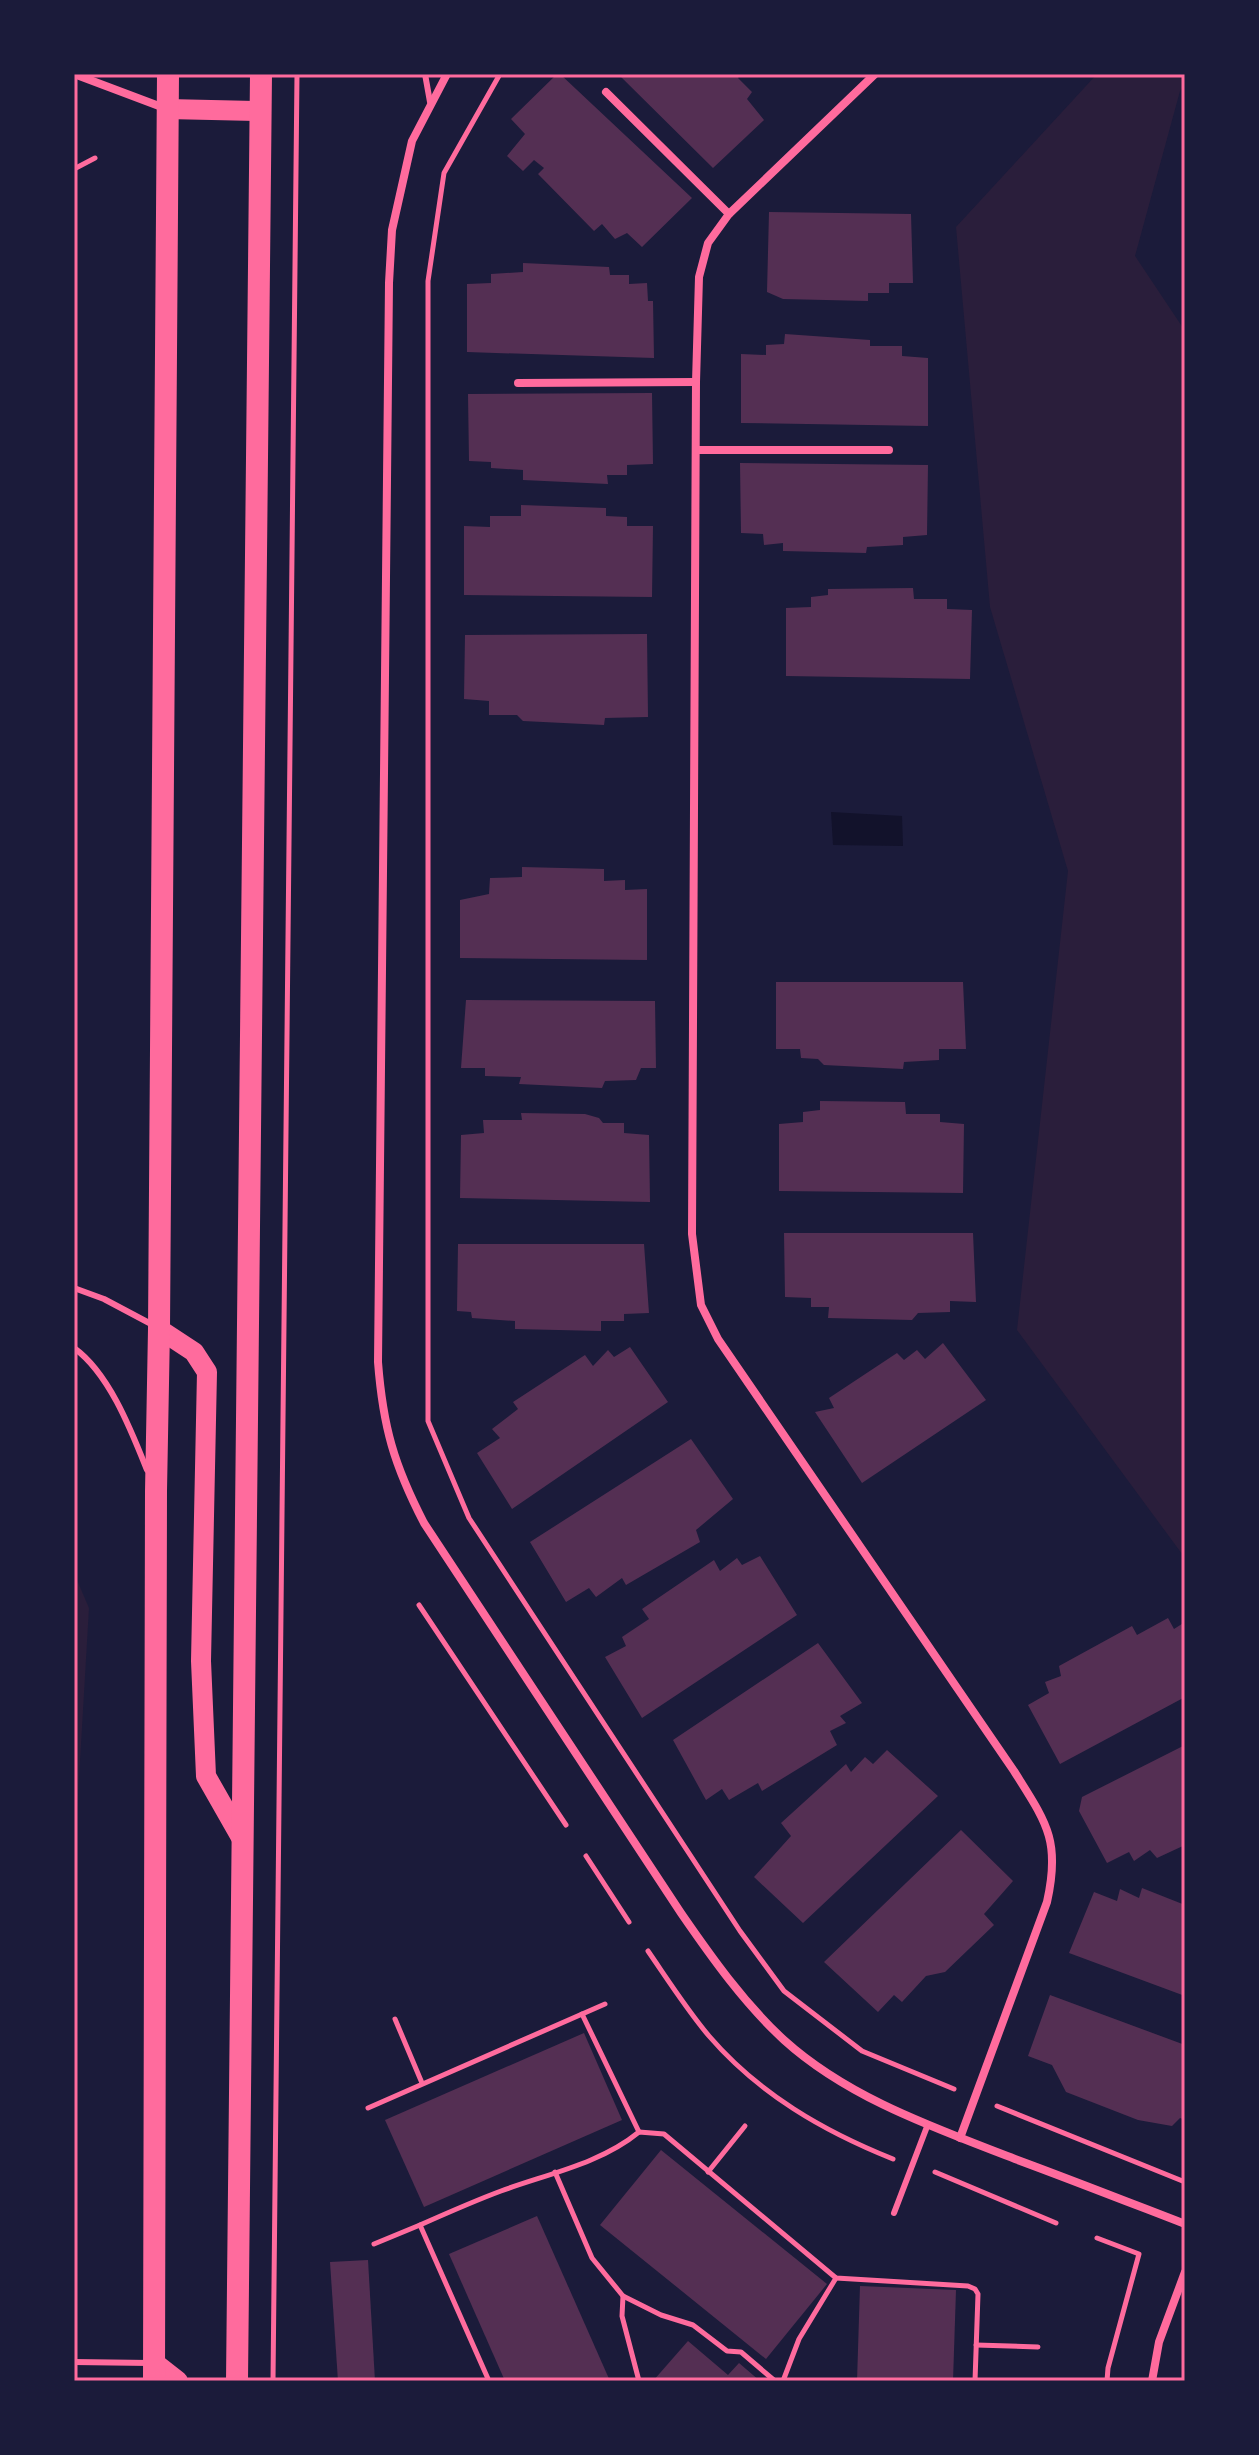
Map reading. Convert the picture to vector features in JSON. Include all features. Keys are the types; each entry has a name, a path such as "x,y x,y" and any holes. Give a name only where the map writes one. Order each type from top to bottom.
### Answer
{"highway":[{"path":"154,2372 156,1491 168,74"},
{"path":"237,2381 261,74"}],"main road":[{"path":"167,109 261,111"},
{"path":"159,1329 194,1352 207,1372 201,1661 206,1776 243,1841"},
{"path":"154,2372 178,2381"}],"street":[{"path":"74,74 167,109"},
{"path":"447,74 412,141 392,230 389,283 378,1362 389,1442 405,1487 424,1523 681,1913 718,1967 785,2041 820,2069 865,2096 960,2138 1185,2224"},
{"path":"875,74 729,214 708,243 699,277 692,1215 695,1275 701,1305 718,1339 1014,1771 1037,1808 1051,1839 1053,1873 1047,1902 960,2138"},
{"path":"606,92 729,214"},
{"path":"518,383 696,382"},
{"path":"696,450 889,450"},
{"path":"1152,2381 1159,2342 1185,2272"}],"lane":[{"path":"425,74 430,102"},
{"path":"74,1288 104,1299 159,1329"},
{"path":"74,1348 93,1365 105,1384 133,1433 156,1491"},
{"path":"894,2213 928,2124"},
{"path":"74,2362 154,2372"}],"path":[{"path":"273,2381 297,74"},
{"path":"500,74 444,173 428,281 428,1421 469,1518 740,1931 784,1991 862,2051 1185,2182"},
{"path":"74,169 95,158"},
{"path":"419,1605 566,1825"},
{"path":"586,1856 629,1922"},
{"path":"648,1951 709,2037 758,2084 797,2113 839,2136 894,2159"},
{"path":"368,2108 605,2004"},
{"path":"582,2014 639,2132"},
{"path":"395,2019 422,2083"},
{"path":"708,2172 745,2126"},
{"path":"374,2244 500,2191 589,2160 627,2142 639,2132 664,2134 836,2278 968,2286 975,2289 978,2294 975,2381"},
{"path":"933,2171 1056,2223"},
{"path":"555,2172 592,2258 623,2296 661,2315 693,2325 727,2351 741,2352 775,2381"},
{"path":"420,2225 489,2381"},
{"path":"1097,2238 1139,2254 1107,2381"},
{"path":"783,2381 799,2339 836,2278"},
{"path":"623,2296 622,2316 639,2381"},
{"path":"976,2345 1038,2347"}],"shaded area":[{"path":"1097,74 1185,74 1185,85 1180,91 1135,256 1185,331 1185,1558 1017,1330 1068,871 990,607 956,227"},
{"path":"831,812 902,816 903,846 833,845"},
{"path":"74,1573 89,1608 74,1864"}],"building":[{"path":"557,74 692,198 642,247 627,233 615,239 602,224 594,231 538,174 544,168 534,160 523,171 507,156 525,134 511,119"},
{"path":"618,74 741,74 738,78 752,92 747,99 764,120 713,168"},
{"path":"769,212 911,214 913,283 889,283 889,293 868,293 868,301 783,299 767,292"},
{"path":"523,263 609,267 610,275 629,275 629,284 647,283 648,301 653,301 654,358 467,352 467,284 491,283 491,274 523,272"},
{"path":"785,334 870,340 870,346 902,346 902,356 928,358 928,426 741,423 741,354 766,355 766,345 784,344"},
{"path":"652,393 653,464 627,465 627,475 607,475 608,484 523,480 523,470 491,468 491,462 469,461 468,394"},
{"path":"740,463 928,465 927,535 903,537 903,545 867,547 866,553 783,551 783,543 764,545 763,534 741,533"},
{"path":"521,505 606,508 606,516 627,517 627,526 653,526 652,597 464,595 464,526 490,527 490,516 521,516"},
{"path":"913,588 914,599 947,599 947,609 972,610 970,679 786,676 786,608 811,607 811,597 828,595 828,589"},
{"path":"647,634 648,717 605,718 604,725 523,721 517,715 489,715 489,701 464,699 465,635"},
{"path":"522,867 604,869 604,881 625,880 625,890 647,889 647,960 460,958 460,900 489,894 490,878 522,877"},
{"path":"776,982 963,982 966,1049 939,1049 939,1060 904,1062 903,1069 824,1065 818,1059 801,1058 800,1049 776,1049"},
{"path":"466,1000 655,1001 656,1068 641,1068 636,1080 605,1081 602,1088 519,1084 521,1077 485,1076 485,1068 461,1068"},
{"path":"820,1101 905,1102 906,1114 940,1114 940,1122 964,1124 963,1193 779,1191 779,1124 803,1122 803,1112 820,1110"},
{"path":"521,1113 585,1114 599,1118 603,1123 624,1123 624,1133 649,1135 650,1202 460,1198 461,1135 484,1133 483,1120 522,1120"},
{"path":"784,1233 973,1233 976,1302 950,1301 950,1312 918,1313 912,1320 828,1318 829,1307 811,1307 811,1298 785,1297"},
{"path":"458,1244 644,1244 649,1313 624,1314 624,1321 601,1321 601,1331 515,1329 515,1321 472,1318 471,1312 457,1311"},
{"path":"943,1343 986,1400 862,1483 815,1412 834,1408 829,1398 897,1353 904,1360 917,1350 925,1359"},
{"path":"630,1347 668,1402 512,1509 477,1453 500,1438 492,1429 518,1409 513,1402 585,1355 593,1366 608,1350 614,1357"},
{"path":"691,1439 733,1499 696,1530 700,1542 626,1585 622,1578 596,1597 589,1588 566,1602 530,1542"},
{"path":"760,1556 797,1615 642,1718 605,1657 626,1646 622,1637 649,1619 642,1609 714,1560 720,1571 737,1558 742,1565"},
{"path":"1168,1618 1174,1629 1185,1622 1185,1697 1060,1764 1028,1705 1049,1693 1045,1682 1061,1676 1059,1666 1132,1626 1137,1635"},
{"path":"818,1643 862,1703 840,1716 846,1723 830,1731 837,1745 762,1791 758,1783 729,1800 722,1789 706,1800 673,1740"},
{"path":"1185,1745 1185,1845 1157,1858 1150,1850 1134,1861 1129,1852 1107,1863 1079,1811 1082,1797"},
{"path":"887,1750 938,1796 803,1923 754,1877 791,1836 781,1823 846,1764 851,1772 865,1757 873,1764"},
{"path":"961,1830 1013,1881 984,1914 994,1925 945,1972 926,1976 902,2002 894,1995 878,2012 824,1962"},
{"path":"1142,1888 1185,1905 1185,1996 1069,1953 1094,1892 1117,1901 1120,1889 1139,1898"},
{"path":"1050,1995 1185,2045 1185,2120 1180,2118 1172,2126 1138,2120 1066,2092 1052,2065 1028,2056"},
{"path":"584,2033 622,2120 424,2207 385,2120"},
{"path":"661,2150 827,2284 766,2359 600,2225"},
{"path":"537,2216 610,2381 505,2381 449,2254"},
{"path":"368,2260 375,2381 338,2381 330,2262"},
{"path":"860,2286 956,2290 953,2381 857,2381"},
{"path":"688,2341 728,2375 739,2363 760,2381 653,2381"}]}
